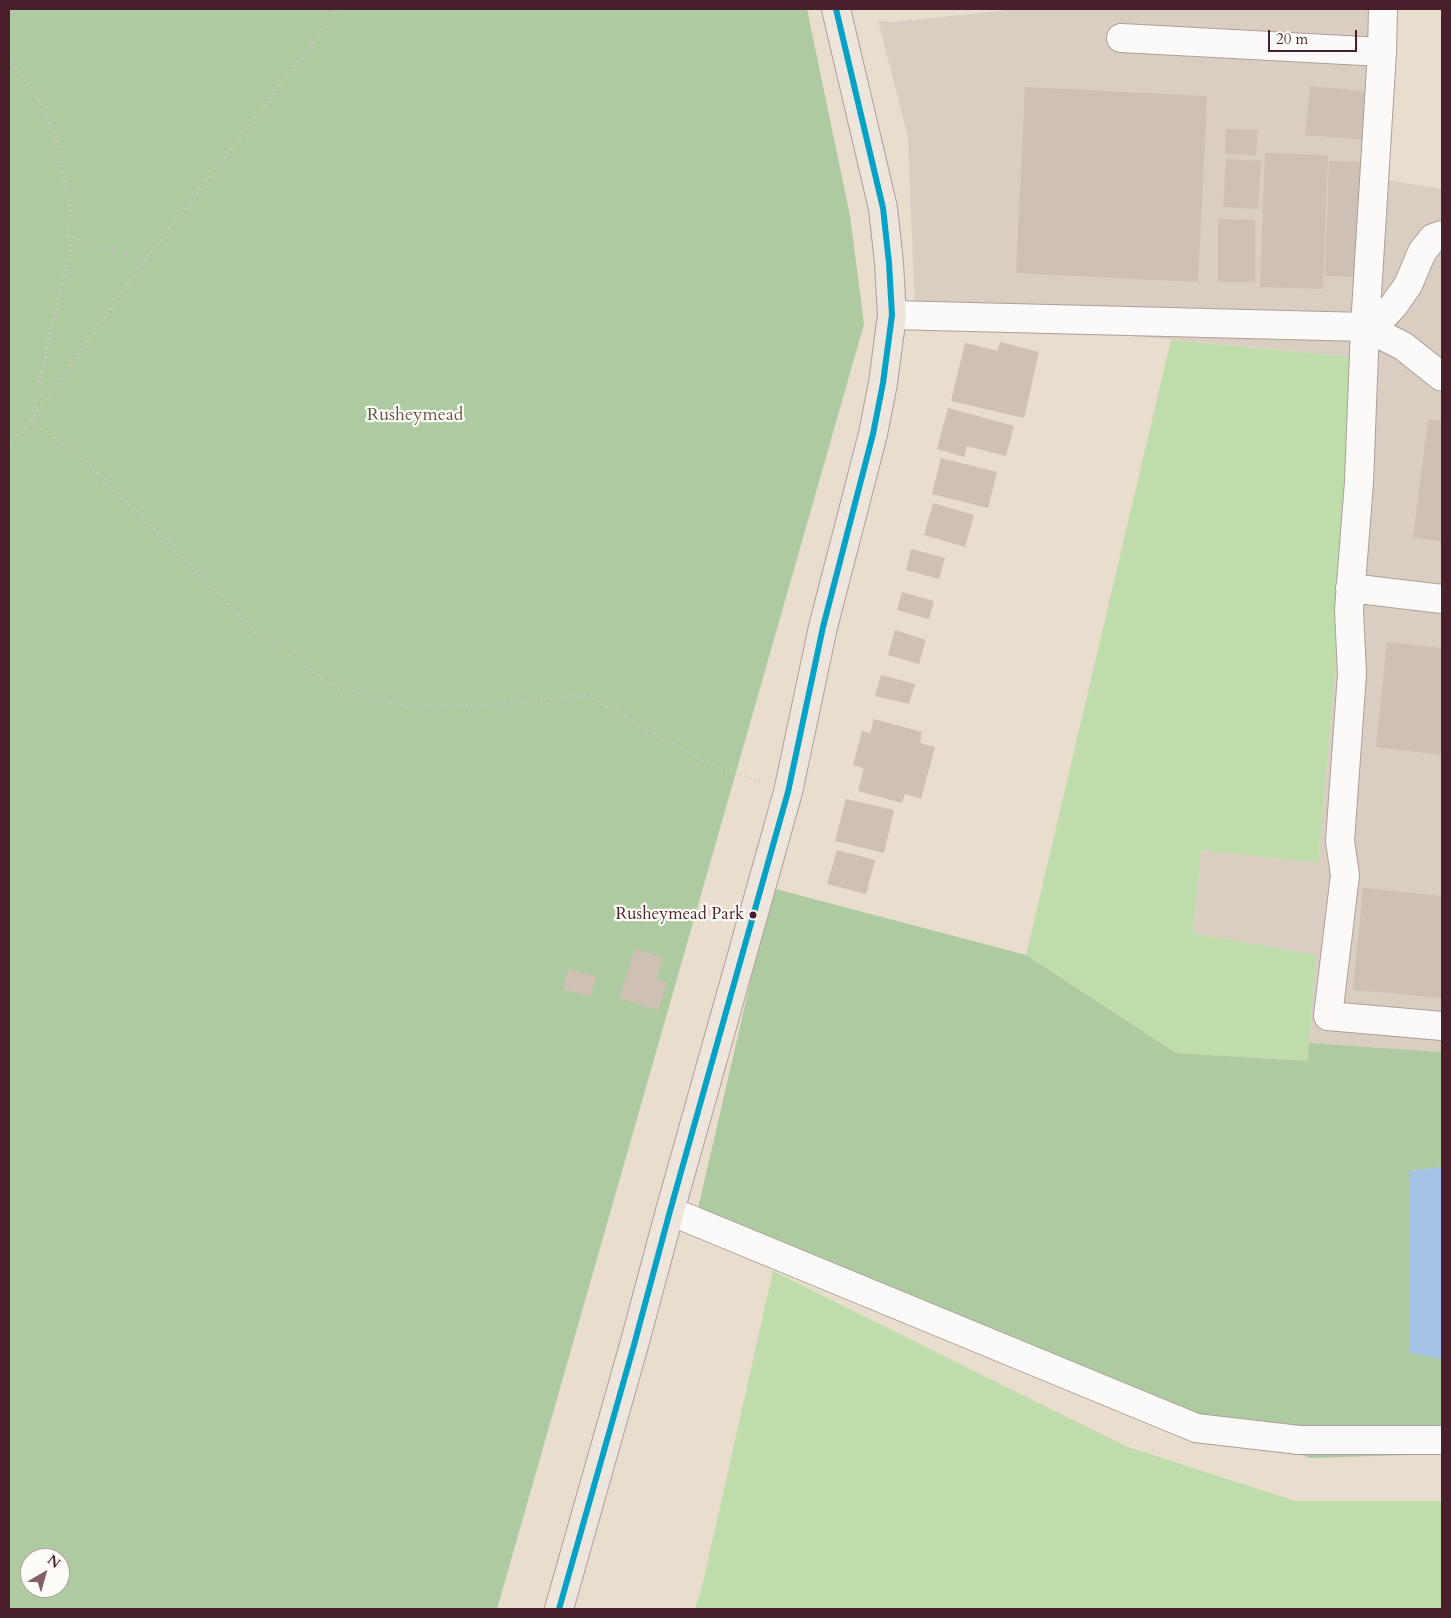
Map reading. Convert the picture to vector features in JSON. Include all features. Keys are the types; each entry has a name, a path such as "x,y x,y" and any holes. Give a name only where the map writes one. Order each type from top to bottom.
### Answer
{"main road":[{"path":"560,1609 788,792 824,627 873,434 883,384 892,315 883,208 836,9"}],"lane":[{"path":"1383,9 1365,328 1359,482 1349,610 1352,674 1340,841 1345,875 1328,1016 1442,1026"},
{"path":"1122,38 1382,52"},
{"path":"1365,328 1385,316 1408,285 1422,252 1433,238 1442,235"},
{"path":"892,315 1365,328 1403,346 1442,377"},
{"path":"1350,588 1442,599"},
{"path":"670,1211 1196,1428 1299,1440 1442,1440"}],"path":[{"path":"9,445 32,420 144,261 320,33 336,9"},
{"path":"9,60 37,96 56,139 69,201 69,260 46,350 32,420"},
{"path":"69,236 144,261"},
{"path":"32,420 83,459 213,588 253,631 333,686 405,706 499,705 588,695 706,762 788,792"}],"shaded area":[{"path":"1018,9 1396,9 1387,180 1442,189 1442,1052 1309,1043 1316,955 1193,933 1201,850 1318,863 1363,358 915,315 908,137 878,21 893,22"}],"green space":[{"name":"Rusheymead","path":"9,9 807,9 850,216 864,324 497,1609 9,1609"},
{"path":"1171,340 1363,358 1318,863 1201,850 1193,933 1316,955 1308,1061 1176,1053 1026,955"},
{"path":"772,888 1026,955 1176,1053 1308,1061 1309,1043 1442,1052 1442,1167 1410,1171 1410,1352 1442,1359 1442,1454 1310,1458 1041,1355 696,1217"},
{"path":"773,1271 1125,1446 1295,1501 1442,1501 1442,1609 695,1609 702,1587"}],"water":[{"path":"1442,1167 1442,1359 1410,1353 1410,1171"}],"building":[{"path":"1310,86 1370,92 1365,140 1305,135"},
{"path":"1025,87 1207,96 1198,282 1016,273"},
{"path":"1226,129 1258,130 1256,155 1225,154"},
{"path":"1265,153 1328,155 1323,289 1260,287"},
{"path":"1226,159 1261,161 1258,209 1223,207"},
{"path":"1329,161 1363,162 1359,277 1325,276"},
{"path":"1218,219 1255,220 1255,282 1218,282"},
{"path":"1000,342 1039,352 1024,418 951,401 965,343 998,351"},
{"path":"948,408 1014,426 1006,456 967,446 964,457 937,449"},
{"path":"1428,419 1442,421 1441,541 1413,538"},
{"path":"941,458 997,472 988,508 932,494"},
{"path":"933,503 974,515 965,547 924,535"},
{"path":"911,549 945,558 939,579 906,570"},
{"path":"902,592 934,601 929,619 897,610"},
{"path":"895,630 926,640 919,664 888,655"},
{"path":"1387,642 1442,648 1442,755 1376,747"},
{"path":"881,675 915,684 909,704 875,696"},
{"path":"874,719 922,732 920,743 935,747 921,799 905,794 902,803 858,791 864,768 853,765 862,731 870,733"},
{"path":"846,799 894,810 884,853 835,841"},
{"path":"837,850 875,860 866,894 827,884"},
{"path":"1363,888 1442,896 1442,998 1353,990"},
{"path":"635,949 663,958 656,979 667,982 658,1010 619,998"},
{"path":"568,969 596,976 590,997 563,989"}],"transit line":[{"path":"559,1609 788,792 823,627 873,434 883,383 892,315 883,208 836,9"}],"place":[{"name":"Rusheymead Park","path":"753,915"}]}
